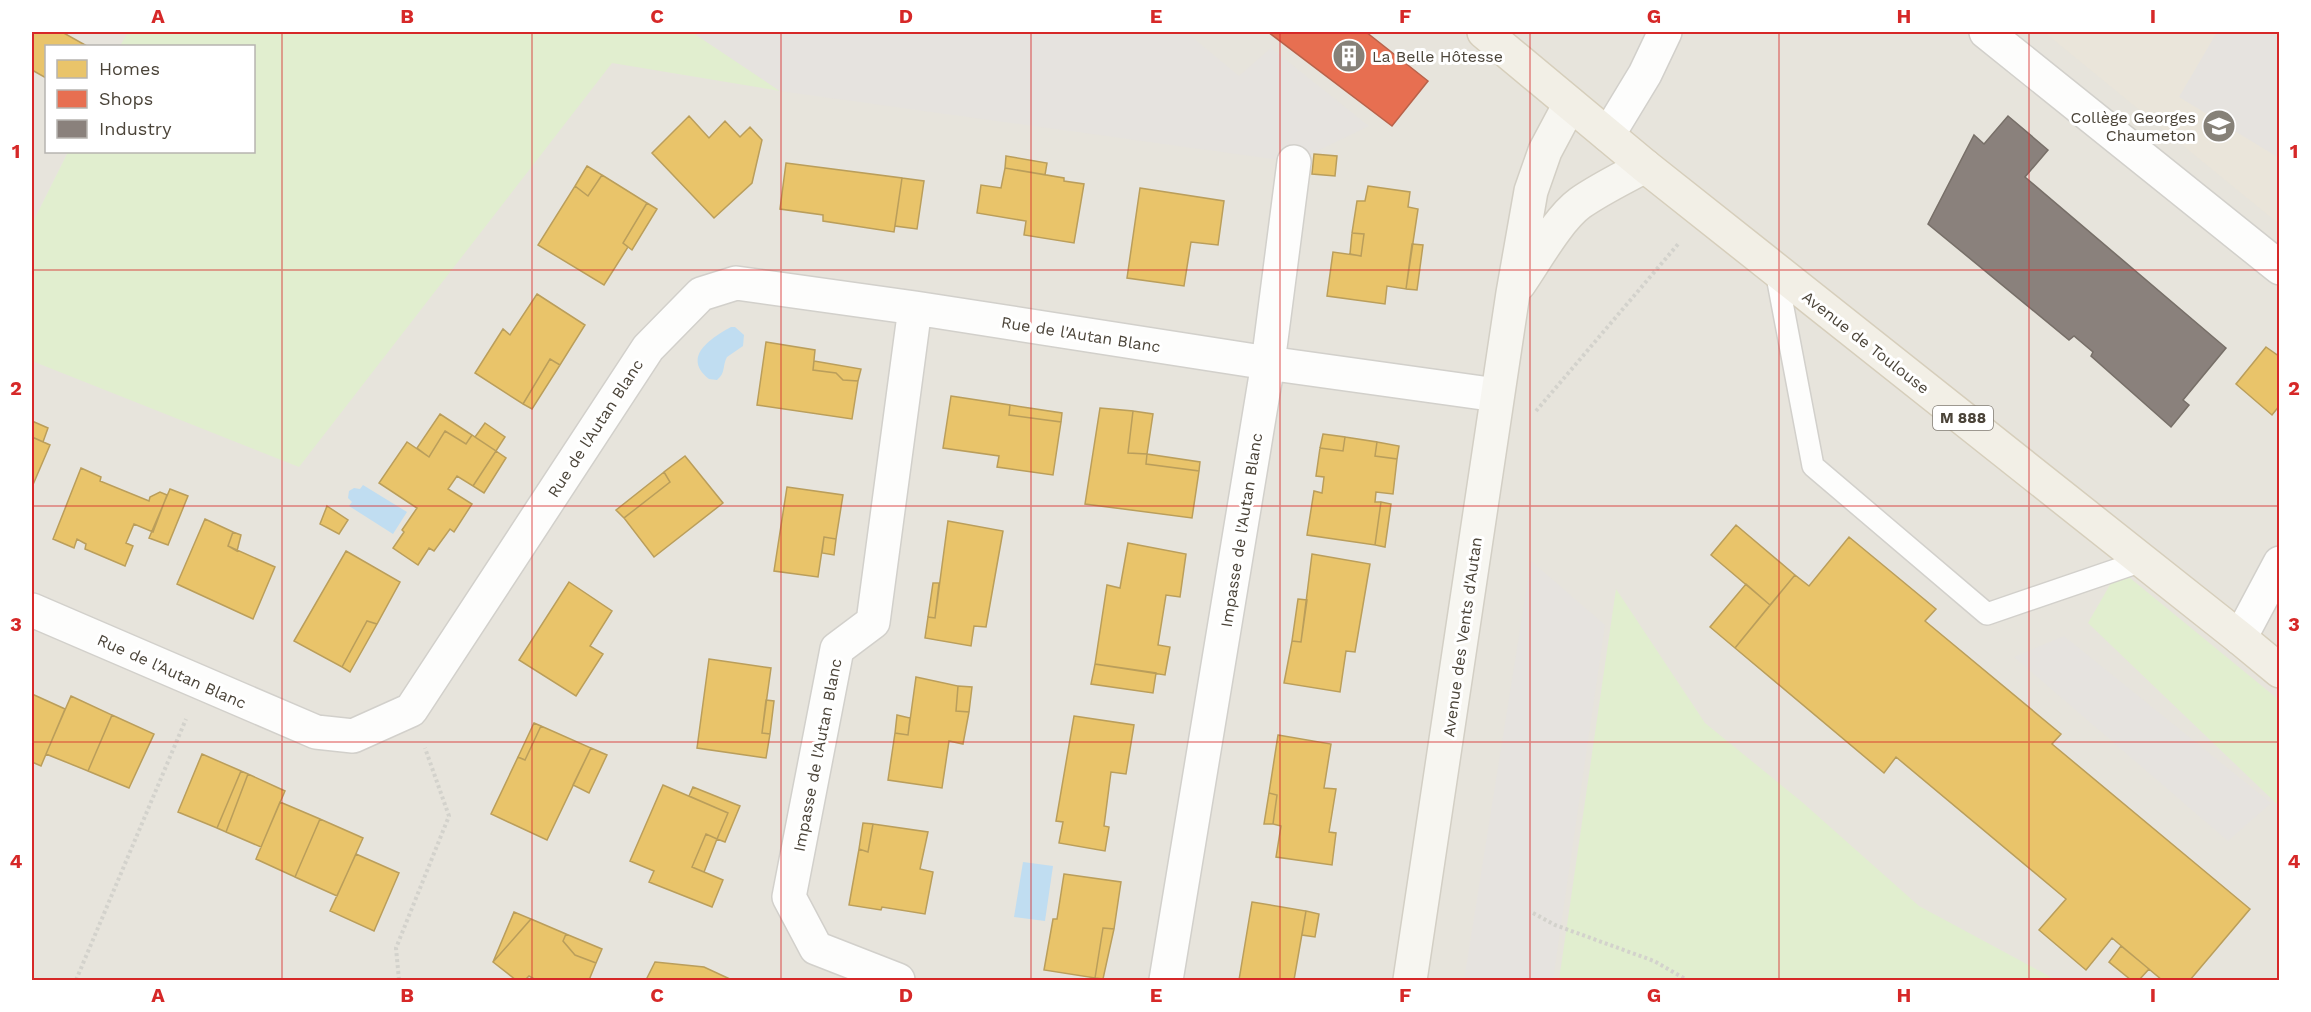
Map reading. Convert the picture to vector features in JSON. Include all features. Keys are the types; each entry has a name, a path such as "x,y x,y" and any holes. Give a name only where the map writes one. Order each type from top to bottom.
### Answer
{"main road":[{"name":"Avenue de Toulouse","path":"1484,32 1645,166 2280,671"}],"street":[{"path":"1608,135 1645,75 1665,32"},
{"path":"1986,32 2280,268"},
{"name":"Avenue des Vents d'Autan","path":"1410,981 1512,293 1531,191 1545,151 1570,104"},
{"path":"1268,363 1294,162"},
{"name":"Avenue des Vents d'Autan","path":"1512,293 1566,216 1595,193 1645,166"},
{"name":"Rue de l'Autan Blanc","path":"32,610 316,732 353,736 411,710 648,348 701,294 736,283 1497,395"},
{"name":"Impasse de l'Autan Blanc","path":"898,981 816,948 789,897 837,649 873,622 915,308"},
{"name":"Impasse de l'Autan Blanc","path":"1166,981 1268,363"},
{"path":"2241,638 2280,563"}],"lane":[{"path":"1776,271 1813,466 1987,614 2142,561"}],"path":[{"path":"1530,419 1680,241"},
{"path":"76,981 201,684"},
{"path":"399,981 396,948 449,816 411,710"},
{"path":"1533,913 1555,925 1654,961 1687,981"}],"shaded area":[{"path":"32,32 2279,32 2279,980 32,980"},
{"path":"698,32 1186,32 1239,76 1271,48 1369,126 1294,162 780,91 696,35"},
{"name":"Collège Georges Chaumeton","path":"2044,32 2279,32 2279,224 2274,220"},
{"path":"2217,32 2269,32 2279,38 2279,158 2179,97"},
{"path":"1531,561 1605,625 1553,980 1464,980"},
{"path":"2064,636 2271,803 2228,841 2014,657"}],"green space":[{"path":"128,32 698,32 697,35 780,91 612,63 299,467 32,361 32,224 68,153 255,153 255,45 121,45"},
{"path":"2119,569 2279,700 2279,806 2088,623"},
{"path":"1616,589 1705,723 1802,802 1919,906 2056,980 1559,980"}],"water":[{"path":"731,327 735,327 744,335 743,346 727,357 723,372 717,380 709,379 701,371 698,356 708,342"},
{"path":"363,485 407,512 393,534 349,506 352,502 348,498 349,491 354,488 360,489"},
{"path":"1023,862 1053,866 1045,921 1014,917"}],"building: Homes":[{"path":"32,32 62,32 85,45 45,45 45,77 32,70"},
{"path":"689,116 709,138 725,121 740,137 750,127 762,140 752,183 714,218 652,153"},
{"path":"1314,154 1337,156 1335,176 1312,174"},
{"path":"1006,156 1047,163 1045,175 1005,168"},
{"path":"786,163 902,178 894,232 823,221 823,215 780,209"},
{"path":"587,166 602,175 588,196 575,186"},
{"path":"1005,168 1064,178 1064,181 1084,184 1074,243 1024,235 1026,221 977,213 981,185 1001,188"},
{"path":"602,175 647,203 623,243 628,247 604,285 538,245 575,186 588,196"},
{"path":"902,178 924,181 917,229 895,226"},
{"path":"1368,186 1410,192 1408,207 1418,209 1406,289 1387,286 1385,304 1327,296 1333,252 1361,256 1364,234 1352,233 1357,201 1365,201"},
{"path":"1140,188 1224,201 1218,245 1191,242 1184,286 1127,278"},
{"path":"647,203 657,209 632,250 623,243"},
{"path":"1352,233 1364,234 1361,256 1350,254"},
{"path":"1412,244 1423,245 1417,290 1406,289"},
{"path":"537,294 585,325 560,365 550,359 523,404 475,373 503,329 510,335"},
{"path":"766,342 815,350 813,370 836,373 843,380 858,381 852,419 757,405"},
{"path":"2266,347 2280,357 2280,405 2272,415 2236,384"},
{"path":"550,359 560,365 532,409 523,404"},
{"path":"814,361 861,369 858,381 843,380 836,373 813,370"},
{"path":"951,396 1010,405 1009,415 1061,422 1053,475 997,467 999,456 943,448"},
{"path":"1010,405 1062,413 1061,422 1009,415"},
{"path":"1100,408 1133,411 1128,453 1147,454 1146,464 1199,471 1192,518 1085,504"},
{"path":"1133,411 1153,414 1147,454 1128,453"},
{"path":"440,414 472,435 466,444 445,431 429,457 417,448"},
{"path":"32,421 48,428 43,442 32,437"},
{"path":"485,423 505,437 496,451 475,437"},
{"path":"445,431 466,444 472,435 496,451 473,486 457,476 448,489 472,504 454,532 450,529 434,551 429,548 418,565 393,548 417,508 379,483 407,442 429,457"},
{"path":"1323,434 1345,437 1343,451 1320,448"},
{"path":"32,437 50,445 32,487"},
{"path":"1345,437 1377,442 1375,456 1397,459 1393,494 1376,492 1375,502 1381,502 1375,545 1307,535 1314,491 1322,493 1324,477 1316,476 1320,448 1343,451"},
{"path":"1377,442 1399,446 1397,459 1375,456"},
{"path":"496,451 506,458 484,493 473,486"},
{"path":"1147,454 1200,462 1199,471 1146,464"},
{"path":"685,456 723,503 654,557 624,518 670,482 664,472"},
{"path":"81,468 101,477 100,481 149,501 150,497 160,492 167,495 153,532 134,524 126,543 133,546 125,566 85,549 86,544 77,539 74,548 53,539"},
{"path":"664,472 670,482 624,518 616,510"},
{"path":"787,487 843,495 836,539 824,537 818,577 774,571"},
{"path":"170,489 188,496 168,545 149,538"},
{"path":"1381,502 1391,504 1385,547 1375,545"},
{"path":"327,506 348,520 339,534 320,524"},
{"path":"205,519 233,532 228,546 275,567 253,619 177,584"},
{"path":"948,521 1003,531 986,627 974,626 971,646 925,638 928,617 935,618"},
{"path":"1736,525 1795,575 1770,605 1711,555"},
{"path":"233,532 241,535 237,551 228,546"},
{"path":"824,537 836,539 834,555 822,553"},
{"path":"1849,537 1936,609 1925,621 2061,734 2052,744 2250,909 2190,980 2162,980 2112,938 2086,970 2039,930 2066,899 1896,757 1884,773 1735,648 1795,575 1809,586"},
{"path":"1128,543 1186,554 1180,597 1166,595 1158,645 1170,647 1165,675 1095,664 1107,585 1120,588"},
{"path":"346,551 400,582 377,624 367,621 342,667 294,641"},
{"path":"1312,554 1370,564 1355,652 1346,651 1340,692 1284,683 1292,641 1301,642"},
{"path":"569,582 612,611 590,646 603,654 576,696 519,660"},
{"path":"933,583 939,583 935,618 928,617"},
{"path":"1746,584 1770,605 1735,648 1710,627"},
{"path":"1298,599 1307,600 1301,642 1292,641"},
{"path":"367,621 377,624 350,672 342,667"},
{"path":"709,659 771,668 762,733 770,734 766,758 697,748"},
{"path":"1095,664 1156,673 1153,693 1091,684"},
{"path":"916,677 958,686 956,711 969,712 963,744 949,741 942,788 888,780 895,733 908,735"},
{"path":"958,686 972,687 969,712 956,711"},
{"path":"32,694 65,709 41,766 32,762"},
{"path":"71,696 112,715 88,771 46,754"},
{"path":"766,700 774,701 770,734 762,733"},
{"path":"112,715 154,734 129,788 88,771"},
{"path":"897,715 910,718 908,735 895,733"},
{"path":"1074,716 1134,725 1126,774 1111,772 1104,826 1109,827 1105,851 1059,843 1063,822 1056,821"},
{"path":"534,723 541,726 525,760 518,757"},
{"path":"541,726 591,748 547,840 491,814 518,757 525,760"},
{"path":"1278,735 1331,744 1324,788 1336,789 1329,832 1336,833 1332,865 1276,857 1281,826 1273,824 1277,795 1269,793"},
{"path":"591,748 607,755 589,793 573,785"},
{"path":"202,754 241,771 217,828 178,812"},
{"path":"241,771 248,774 226,832 217,828"},
{"path":"248,774 285,791 261,847 226,832"},
{"path":"663,785 728,813 717,839 706,834 692,867 723,880 712,907 649,882 654,871 630,861"},
{"path":"693,787 740,806 725,842 717,839 728,813 689,796"},
{"path":"1269,793 1277,795 1273,824 1264,824"},
{"path":"280,802 320,819 295,877 256,859"},
{"path":"320,819 363,838 337,896 295,877"},
{"path":"863,823 873,824 868,852 859,849"},
{"path":"873,824 928,832 920,869 933,872 925,914 882,907 881,910 849,905 859,849 868,852"},
{"path":"706,834 717,839 704,872 692,867"},
{"path":"356,854 399,873 374,931 330,911"},
{"path":"1064,874 1121,882 1114,929 1103,928 1095,978 1044,970 1053,919 1057,919"},
{"path":"1252,902 1306,911 1294,980 1239,980"},
{"path":"1306,911 1319,914 1315,937 1302,935"},
{"path":"514,912 531,919 493,962"},
{"path":"531,919 566,934 563,941 575,955 596,963 589,980 536,980 529,976 525,980 516,980 493,962"},
{"path":"1103,928 1114,929 1103,979 1095,978"},
{"path":"566,934 602,949 596,963 575,955 563,941"},
{"path":"2121,946 2149,969 2139,980 2131,980 2109,962"},
{"path":"655,962 704,967 732,980 646,980"}],"building: Shops":[{"name":"La Belle Hôtesse","path":"1268,32 1366,32 1428,81 1392,126"}],"building: Industry":[{"path":"2008,116 2048,150 2025,177 2226,348 2183,400 2189,405 2171,427 2091,356 2093,352 2074,336 2069,340 1928,224 1974,135 1984,144"}],"place":[{"name":"La Belle Hôtesse","path":"1349,56"},
{"name":"Collège Georges Chaumeton","path":"2219,126"}]}
